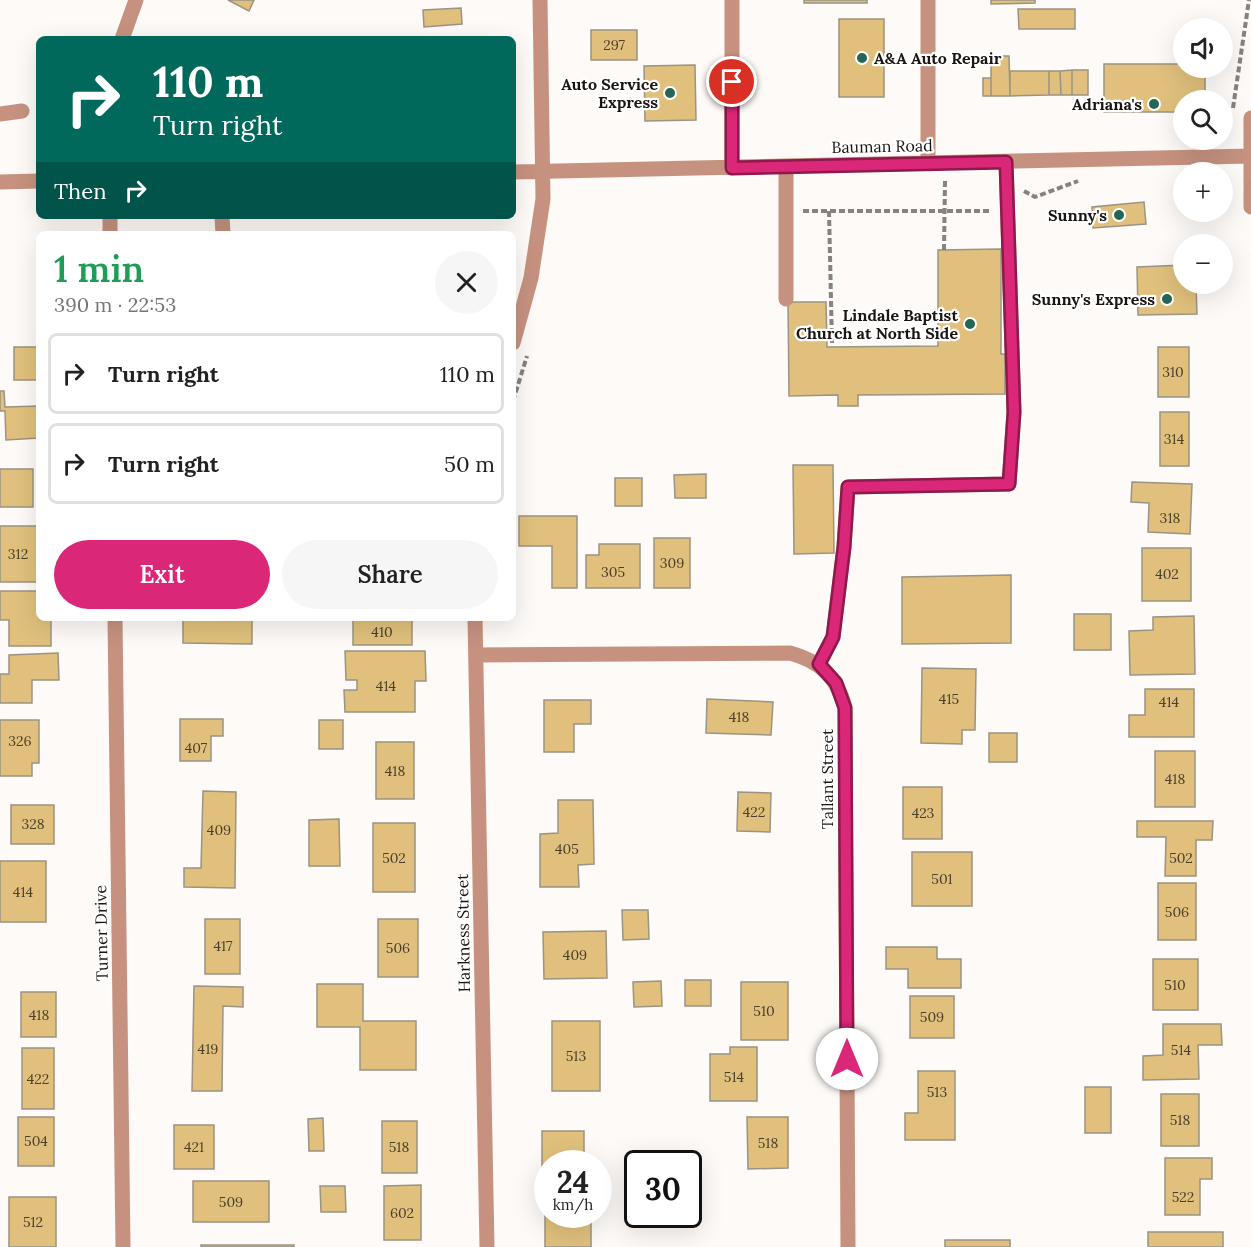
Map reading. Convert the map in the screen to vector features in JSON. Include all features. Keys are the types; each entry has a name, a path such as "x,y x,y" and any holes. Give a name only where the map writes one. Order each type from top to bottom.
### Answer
{"street":[{"path":"123,36 136,0"},
{"path":"516,332 531,278 541,220 545,172 540,0"},
{"path":"732,0 732,168"},
{"path":"928,0 928,163"},
{"path":"0,114 22,111"},
{"path":"1251,118 1251,207"},
{"name":"Bauman Road","path":"516,172 1251,156"},
{"path":"476,655 775,652 790,653 819,664 833,637 844,547 848,487 1009,484 1014,412 1006,162"},
{"path":"786,166 786,299"},
{"path":"0,182 36,181"},
{"name":"Turner Drive","path":"115,621 123,1247"},
{"name":"Harkness Street","path":"475,621 487,1247"},
{"name":"Tallant Street","path":"819,664 836,683 845,708 848,1247"}],"path":[{"path":"1233,109 1250,0"},
{"path":"944,250 946,163"},
{"path":"786,186 798,186 798,212 944,212 1017,209 1016,195 1019,190 1035,197 1076,181 1088,180"},
{"path":"829,212 832,344"}],"building":[{"path":"228,0 254,0 249,11"},
{"path":"804,0 867,0 867,3 804,3"},
{"path":"991,0 1035,0 1035,3 991,4"},
{"path":"461,8 462,24 424,27 423,10"},
{"path":"1018,9 1075,9 1075,29 1019,29"},
{"name":"A&A Auto Repair","path":"839,19 884,19 884,97 839,97"},
{"path":"591,30 637,30 637,60 591,60"},
{"path":"991,56 1009,56 1010,96 991,96"},
{"path":"1104,64 1173,64 1173,78 1205,78 1205,90 1173,90 1173,112 1104,112"},
{"name":"Auto Service Express","path":"695,65 696,120 645,121 644,66"},
{"path":"1072,70 1088,70 1088,95 1072,95"},
{"path":"1072,70 1072,95 1061,95 1060,71"},
{"path":"1010,71 1049,71 1049,95 1010,96"},
{"path":"1049,71 1060,71 1061,95 1049,95"},
{"path":"983,78 991,78 991,96 983,96"},
{"name":"Sunny's","path":"1144,202 1146,224 1093,228 1092,207"},
{"name":"Lindale Baptist Church at North Side","path":"1001,249 1001,354 1005,354 1005,394 858,395 858,406 838,406 838,395 789,396 788,302 826,302 827,347 938,346 938,250"},
{"name":"Sunny's Express","path":"1173,265 1173,294 1196,294 1197,314 1138,315 1137,267"},
{"path":"14,347 36,347 36,380 14,380"},
{"path":"1158,347 1189,347 1189,397 1158,397"},
{"path":"0,391 4,391 5,407 36,406 36,438 6,440 5,411 0,411"},
{"path":"1160,412 1189,412 1189,466 1160,466"},
{"path":"793,465 833,465 834,553 794,554"},
{"path":"0,469 33,469 33,507 0,507"},
{"path":"706,474 706,498 675,498 674,475"},
{"path":"615,478 642,478 642,506 615,506"},
{"path":"1132,482 1192,484 1190,534 1148,532 1149,503 1131,502"},
{"path":"519,516 577,516 577,588 552,588 552,546 519,546"},
{"path":"0,526 36,526 36,582 0,582"},
{"path":"654,538 690,538 690,588 654,588"},
{"path":"599,544 640,544 640,588 586,588 586,555 599,555"},
{"path":"1142,548 1191,548 1191,601 1142,601"},
{"path":"1011,575 1011,643 902,644 902,577"},
{"path":"0,591 36,591 36,621 51,621 51,646 9,646 9,620 0,620"},
{"path":"1074,614 1111,614 1111,650 1074,650"},
{"path":"1194,616 1195,674 1130,675 1129,631 1153,630 1153,617"},
{"path":"183,621 252,621 252,644 183,643"},
{"path":"353,621 412,621 412,645 353,645"},
{"path":"345,651 425,651 426,681 415,681 415,712 345,712 344,690 357,690 357,680 346,680"},
{"path":"58,653 59,680 32,680 32,703 0,703 0,674 9,674 9,655"},
{"path":"922,668 976,669 975,730 962,730 962,744 921,743"},
{"path":"1145,689 1194,689 1194,737 1129,737 1129,715 1145,715"},
{"path":"707,699 773,702 771,735 706,733"},
{"path":"544,700 591,700 591,724 574,724 574,752 544,752"},
{"path":"180,719 223,719 223,736 211,736 211,761 180,761"},
{"path":"0,720 39,720 39,763 32,763 32,776 0,776"},
{"path":"319,720 343,720 343,749 319,749"},
{"path":"989,733 1017,733 1017,762 989,762"},
{"path":"376,742 414,742 414,799 376,799"},
{"path":"1155,751 1195,751 1195,807 1155,807"},
{"path":"903,787 942,787 942,839 903,839"},
{"path":"203,791 236,792 235,888 184,887 184,868 201,868"},
{"path":"738,792 771,793 770,832 737,831"},
{"path":"558,800 593,800 594,864 578,865 579,887 540,887 540,834 558,833"},
{"path":"11,805 54,805 54,844 11,844"},
{"path":"339,819 340,866 309,866 309,820"},
{"path":"1137,821 1213,821 1212,840 1196,840 1196,876 1165,876 1166,837 1137,837"},
{"path":"373,823 415,823 415,892 373,892"},
{"path":"912,852 972,852 972,906 912,906"},
{"path":"0,861 46,861 46,922 0,922"},
{"path":"1158,883 1196,883 1196,940 1158,940"},
{"path":"622,910 648,910 649,939 623,940"},
{"path":"205,919 240,919 240,974 205,974"},
{"path":"378,919 418,919 418,977 378,977"},
{"path":"606,931 607,978 544,979 543,932"},
{"path":"886,947 937,947 937,959 961,959 961,988 908,988 908,969 886,969"},
{"path":"1153,959 1198,959 1198,1010 1153,1010"},
{"path":"685,980 711,980 711,1006 685,1006"},
{"path":"661,981 662,1006 634,1007 633,982"},
{"path":"741,982 788,982 788,1040 741,1040"},
{"path":"317,984 363,984 363,1021 416,1021 416,1070 360,1070 360,1027 317,1027"},
{"path":"194,986 243,987 243,1007 223,1006 222,1091 192,1091"},
{"path":"21,992 56,992 56,1037 21,1037"},
{"path":"910,996 954,996 954,1038 910,1038"},
{"path":"552,1021 600,1021 600,1091 552,1091"},
{"path":"1163,1024 1221,1024 1222,1045 1198,1045 1199,1079 1143,1080 1143,1056 1163,1055"},
{"path":"730,1047 757,1047 757,1101 710,1101 710,1054 730,1054"},
{"path":"22,1048 54,1048 54,1109 22,1109"},
{"path":"918,1071 955,1071 955,1140 905,1140 905,1113 918,1113"},
{"path":"1085,1087 1111,1087 1111,1133 1085,1133"},
{"path":"1161,1094 1199,1094 1199,1146 1161,1146"},
{"path":"18,1117 54,1117 54,1166 18,1166"},
{"path":"747,1117 788,1117 788,1168 748,1169"},
{"path":"323,1118 324,1151 309,1151 308,1119"},
{"path":"382,1121 417,1121 417,1173 382,1173"},
{"path":"174,1125 214,1125 214,1169 174,1169"},
{"path":"542,1131 584,1131 584,1150 542,1150"},
{"path":"1165,1158 1212,1158 1212,1179 1200,1179 1200,1215 1165,1215"},
{"path":"193,1181 269,1181 269,1222 193,1222"},
{"path":"421,1185 421,1240 384,1240 384,1186"},
{"path":"320,1186 345,1186 346,1212 321,1212"},
{"path":"9,1197 56,1197 56,1247 9,1247"},
{"path":"545,1228 591,1228 591,1247 545,1247"},
{"path":"1148,1232 1223,1232 1223,1247 1148,1247"},
{"path":"945,1240 1010,1240 1010,1247 945,1247"},
{"path":"201,1245 294,1245 294,1247 201,1247"}],"place":[{"name":"A&A Auto Repair","path":"862,58"},
{"name":"Auto Service Express","path":"670,93"},
{"name":"Adriana's","path":"1154,104"},
{"name":"Sunny's","path":"1119,215"},
{"name":"Sunny's Express","path":"1167,299"},
{"name":"Lindale Baptist Church at North Side","path":"970,324"}],"route":[{"path":"732,82 732,168 1006,162 1014,412 1009,484 848,487 844,547 833,637 819,664 836,683 845,708 847,1059"}]}
